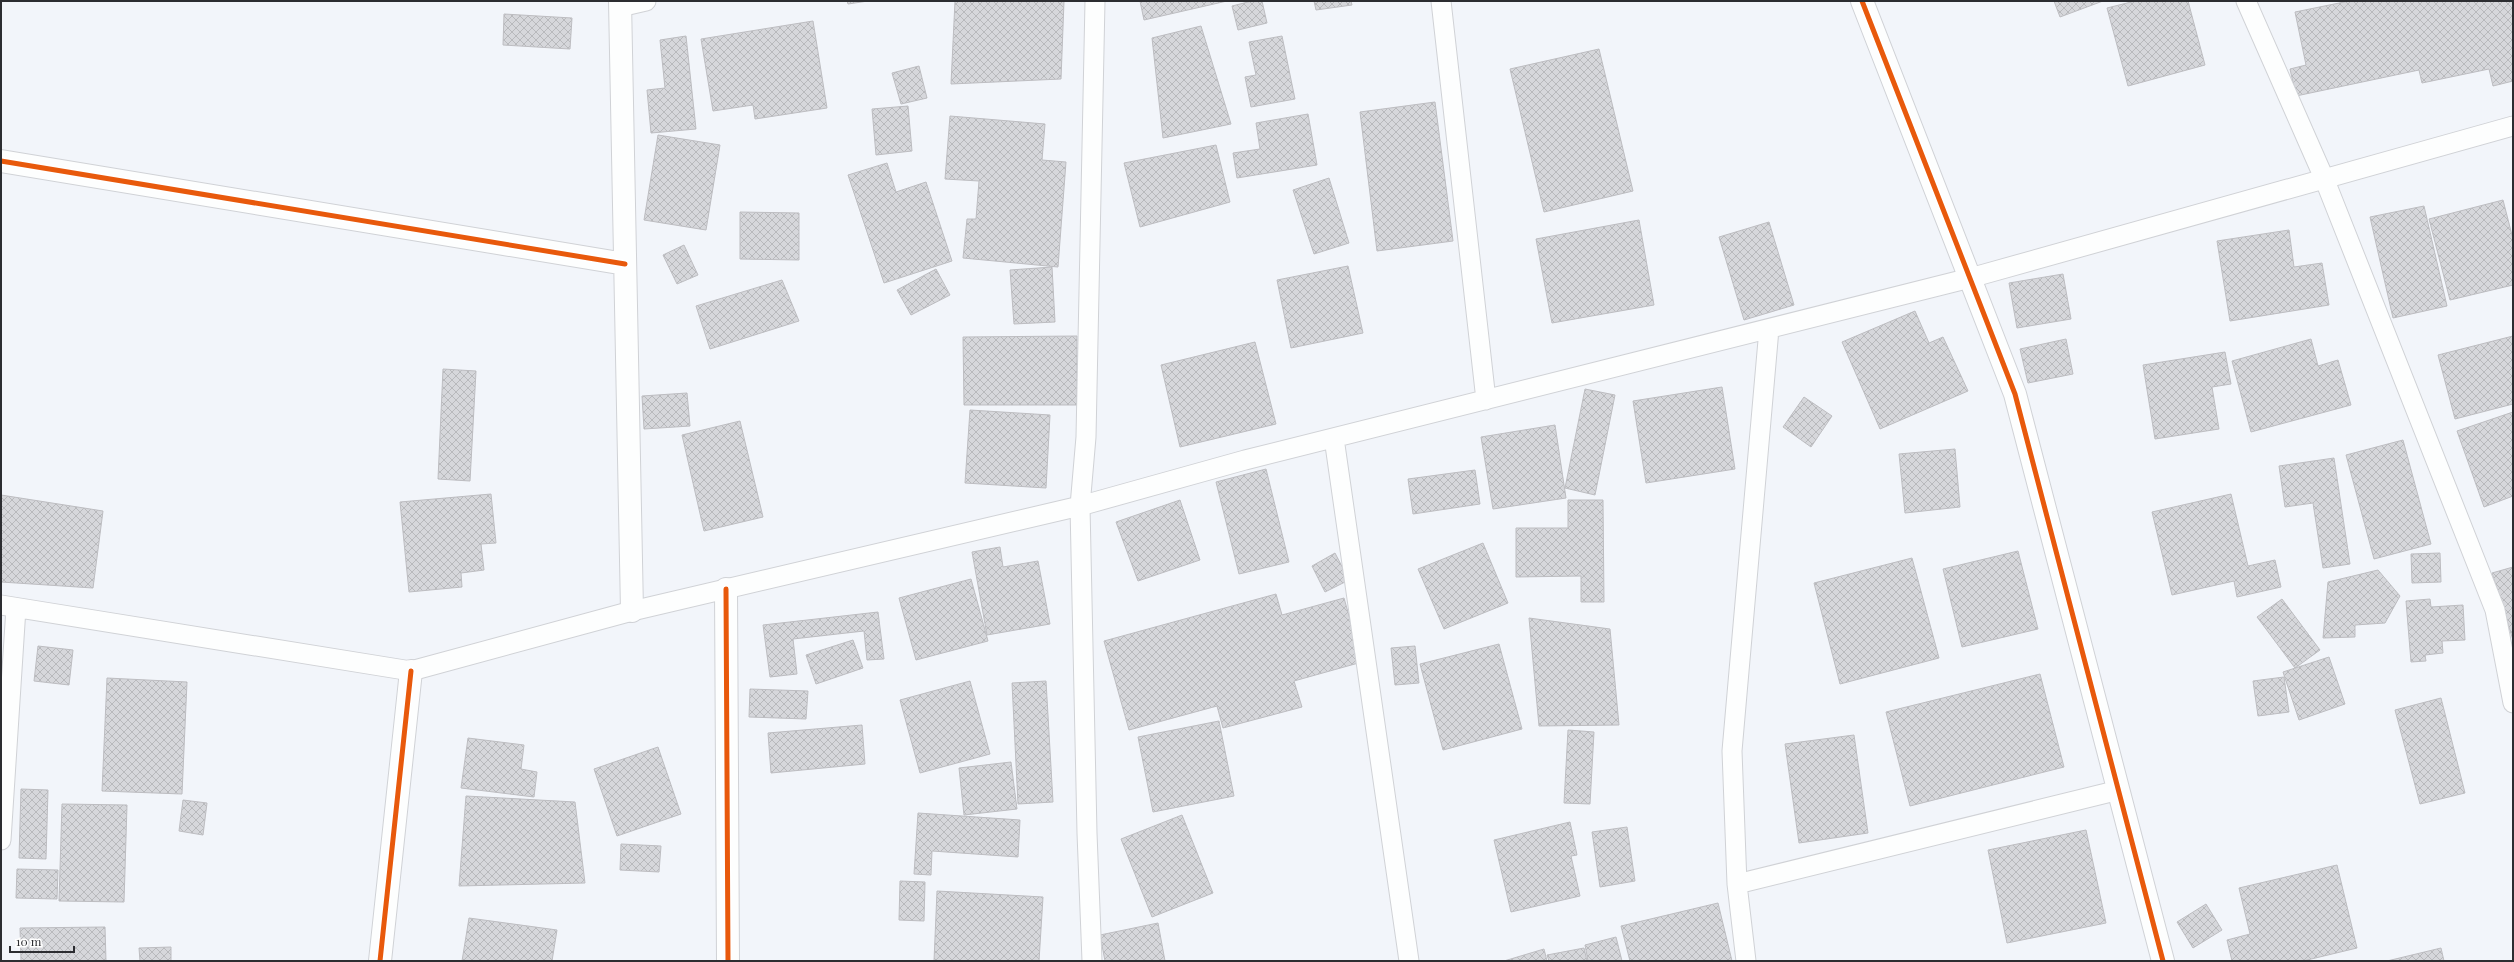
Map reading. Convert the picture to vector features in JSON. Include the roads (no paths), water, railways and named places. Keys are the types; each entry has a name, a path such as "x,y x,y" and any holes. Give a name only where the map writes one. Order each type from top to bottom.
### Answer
{"street":[{"path":"1862,1 2015,394 2163,961"},
{"path":"620,4 632,611"},
{"path":"1,161 625,264"},
{"path":"726,588 728,961"},
{"path":"380,961 411,671"}],"lane":[{"path":"620,4 646,1"},
{"path":"1092,961 1086,833 1080,506 1086,437 1095,1"},
{"path":"1441,1 1486,400"},
{"path":"2246,1 2324,178 2495,610 2513,703"},
{"path":"1,840 8,606 411,671 632,611 1080,506 1245,460 1970,278 2513,126"},
{"path":"1746,961 1737,884 1732,751 1769,329"},
{"path":"1334,438 1409,961"},
{"path":"1737,884 2119,790"}]}
